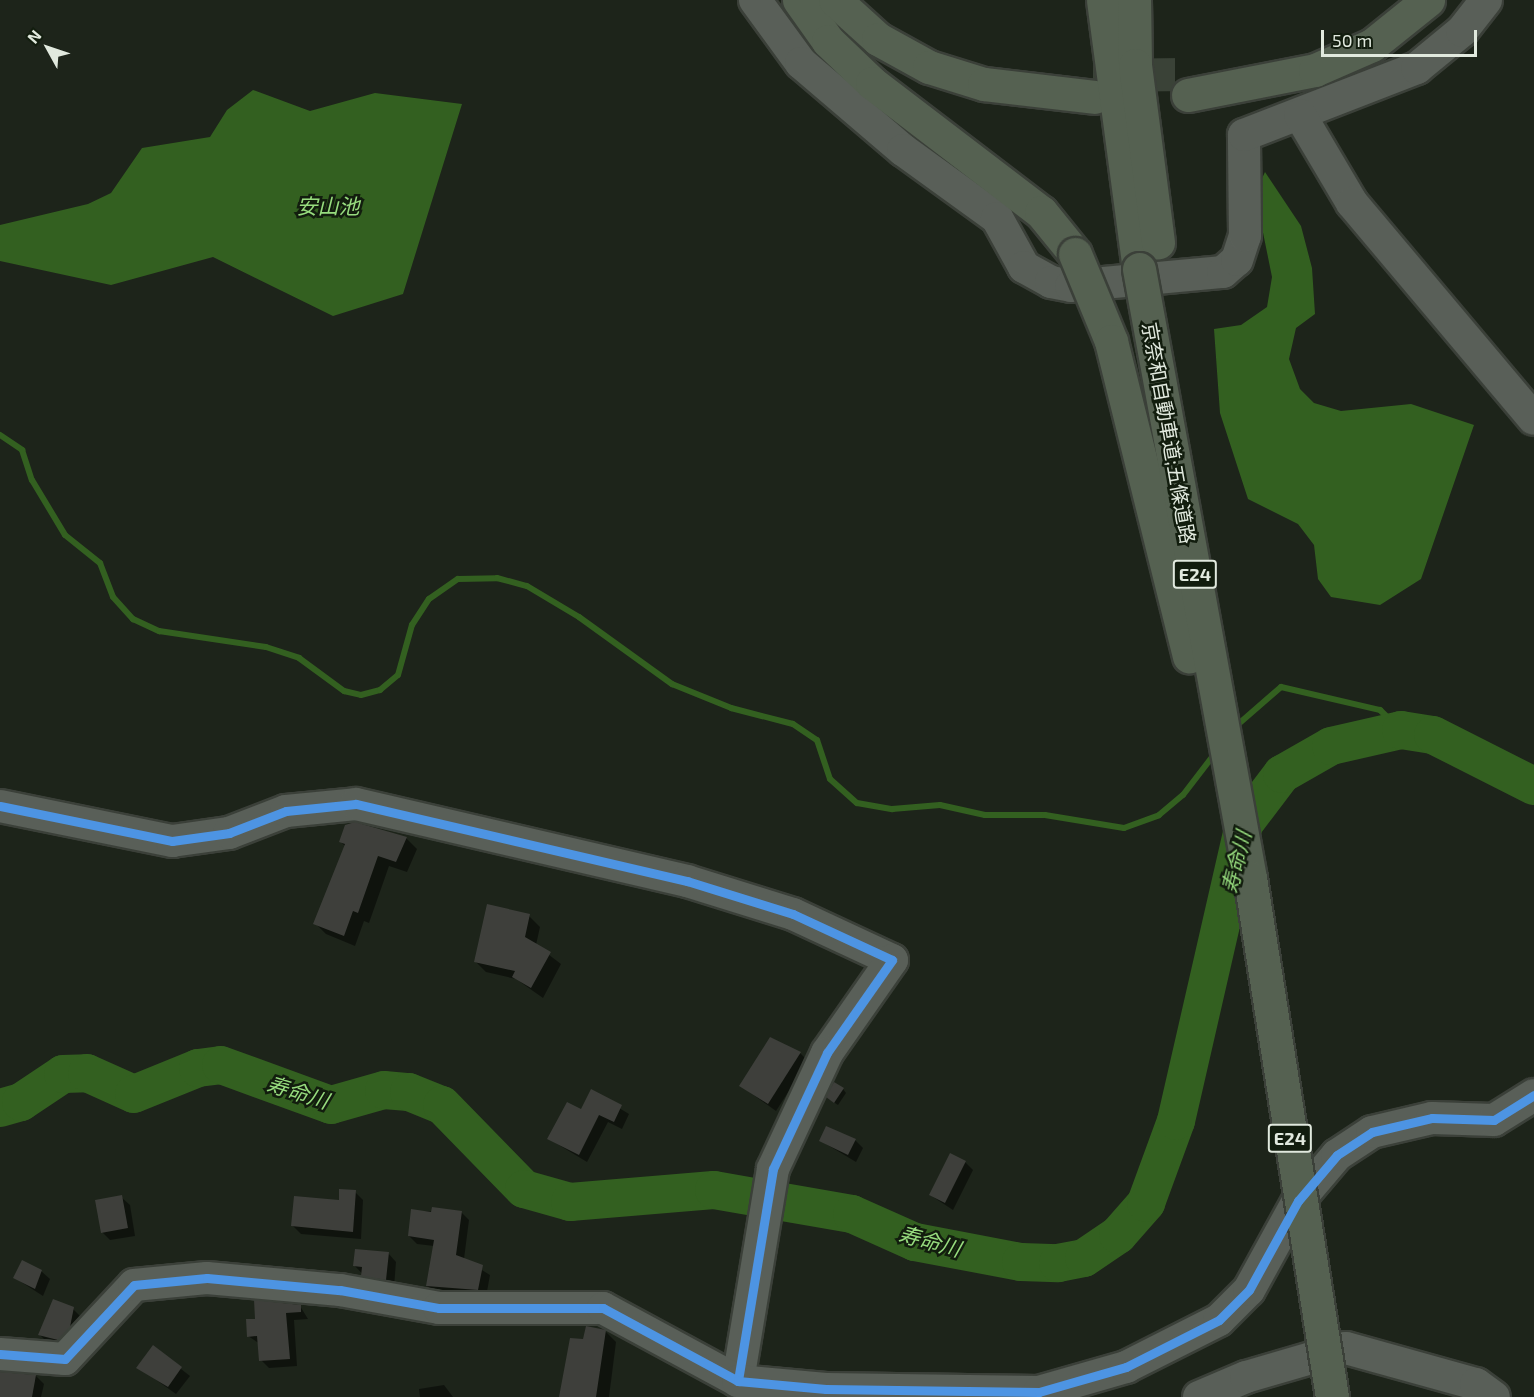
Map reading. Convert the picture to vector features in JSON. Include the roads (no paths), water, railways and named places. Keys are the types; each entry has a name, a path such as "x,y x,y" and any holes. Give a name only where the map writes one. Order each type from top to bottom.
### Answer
{"highway":[{"path":"799,0 828,41 872,83 1012,187 1041,212 1075,254 1114,352 1222,788 1250,878"},
{"path":"835,0 878,39 929,67 984,84 1093,86 983,66 931,48 857,0"},
{"name":"京奈和自動車道;五條道路","path":"1103,0 1150,267 1160,383 1250,878 1332,1397"},
{"path":"1134,0 1135,65 1150,267"},
{"path":"1404,0 1361,34 1302,55 1188,84 1315,70 1372,45 1428,0"}],"street":[{"path":"755,0 801,63 903,150 977,200 1009,235 1024,267 1060,285 1223,272 1237,260 1245,236 1244,135 1417,68 1462,31 1486,0"},
{"path":"1300,115 1352,203 1534,419"},
{"path":"0,806 172,841 229,833 286,811 356,804 687,881 793,914 892,960 827,1053 773,1168 738,1381"},
{"path":"0,1354 65,1359 134,1285 207,1278 340,1290 439,1308 603,1308 738,1381 826,1389 1041,1395 1126,1367 1219,1320 1249,1290 1298,1202 1337,1155 1372,1132 1432,1118 1494,1120 1534,1095"},
{"path":"1199,1397 1246,1377 1346,1348 1476,1384 1494,1397"}],"water":[{"name":"安山池","path":"253,90 310,111 375,93 462,104 403,294 333,316 213,257 111,285 0,261 0,225 88,204 111,193 142,148 210,137 227,110"},
{"path":"1265,172 1301,226 1312,268 1315,314 1296,328 1289,359 1300,389 1314,403 1341,411 1411,404 1474,425 1421,579 1380,605 1331,597 1318,579 1314,545 1298,524 1248,499 1220,413 1214,329 1241,325 1267,307 1272,277 1255,193"}],"waterway":[{"path":"0,435 22,450 32,480 65,535 100,563 113,597 133,619 159,631 266,647 299,658 344,691 361,695 380,690 398,675 412,625 429,599 458,579 497,578 527,586 579,617 672,684 731,708 793,724 817,740 830,779 857,803 892,809 940,805 985,815 1045,815 1124,828 1159,815 1183,795 1216,752"},
{"path":"1235,727 1281,687 1380,710 1401,730"},
{"name":"寿命川","path":"0,1108 21,1102 63,1074 87,1073 134,1094 198,1068 221,1065 331,1105 384,1090 409,1092 442,1105 524,1189 570,1202 714,1190 852,1214 915,1242 1021,1262 1058,1263 1084,1258 1118,1235 1146,1203 1176,1121 1244,824 1282,774 1331,746 1401,730 1433,735 1534,786"}],"tunnel":[{"path":"1093,75 1188,74"}]}
